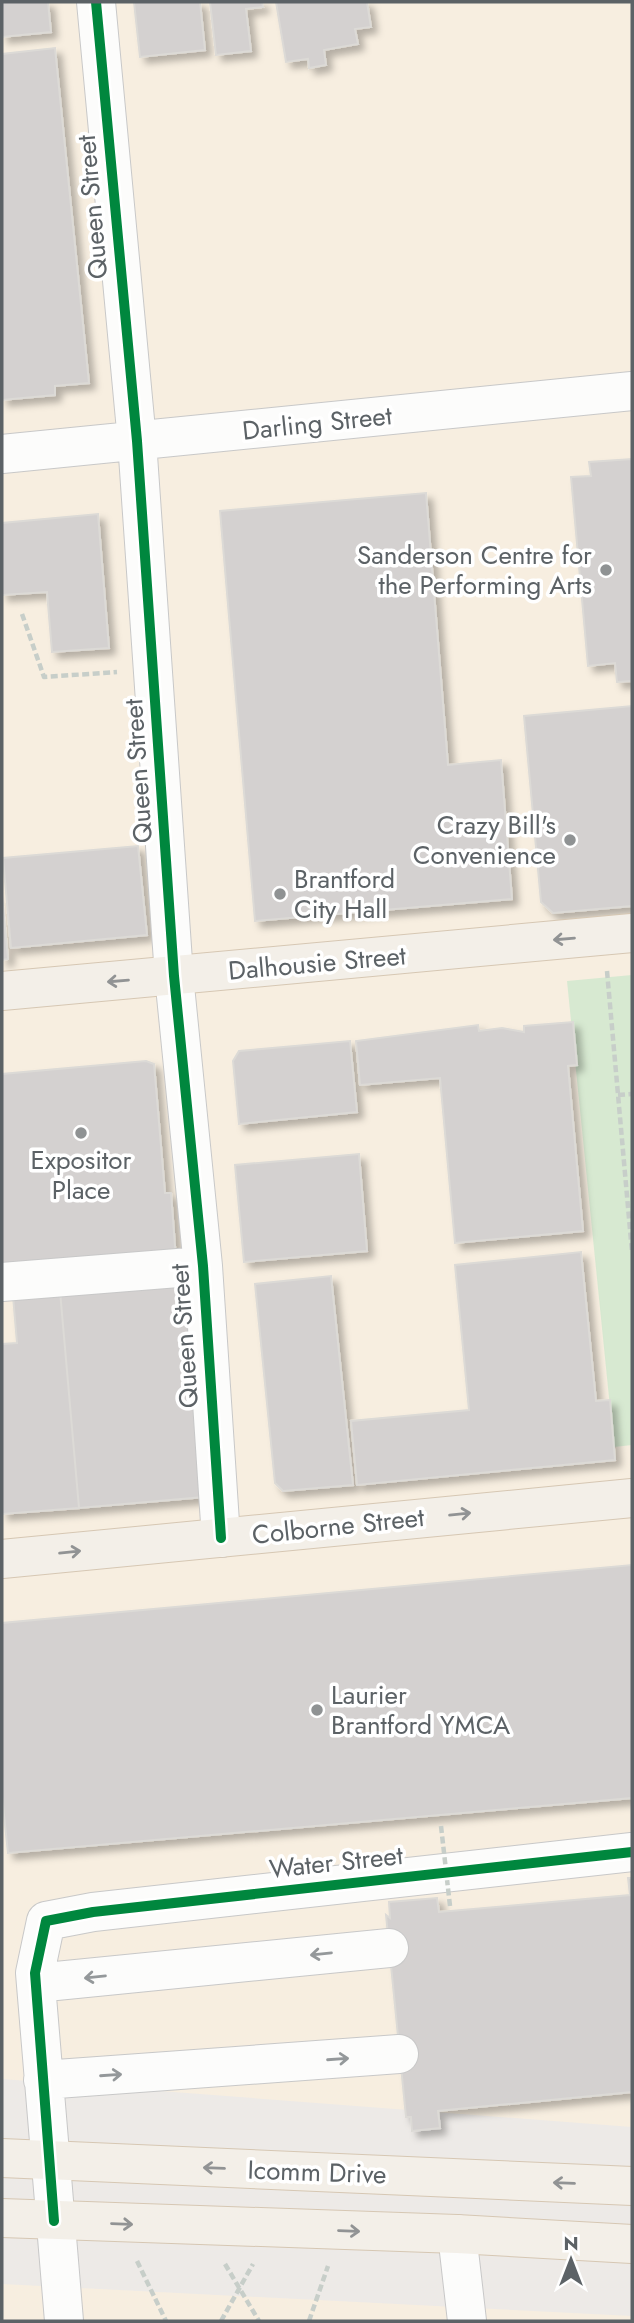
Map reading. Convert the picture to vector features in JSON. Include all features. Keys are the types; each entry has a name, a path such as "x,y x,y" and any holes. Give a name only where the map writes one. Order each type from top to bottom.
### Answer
{"main road":[{"name":"Dalhousie Street","path":"2,991 618,934"},
{"name":"Colborne Street","path":"2,1559 632,1498"},
{"name":"Icomm Drive","path":"2,2158 632,2186"},
{"path":"2,2218 457,2234 632,2244"}],"street":[{"name":"Queen Street","path":"96,2 137,441 174,976 203,1266 221,1538"},
{"name":"Darling Street","path":"2,454 632,391"},
{"path":"2,1282 203,1266"},
{"name":"Water Street","path":"36,1983 35,1973 46,1921 93,1912 632,1852"},
{"path":"64,2321 36,1983 389,1948"},
{"path":"43,2080 399,2054"},
{"path":"457,2234 467,2321"}],"path":[{"path":"22,614 44,677 154,670"},
{"path":"618,934 618,1095 632,1252"},
{"path":"618,1095 632,1094"},
{"path":"441,1826 450,1906"},
{"path":"204,2227 259,2321"},
{"path":"221,2321 274,2228"},
{"path":"309,2321 339,2230"},
{"path":"137,2261 166,2321"}],"shaded area":[{"path":"2,2 632,2 632,2127 2,2079"},
{"path":"2,2284 632,2316 632,2321 2,2321"}],"green space":[{"path":"632,975 632,1445 614,1447 567,981"}],"building":[{"path":"2,2 48,2 51,32 2,37"},
{"path":"134,2 200,2 205,50 140,57"},
{"path":"210,2 262,2 263,7 246,9 251,51 216,55"},
{"path":"276,2 367,2 371,27 355,29 358,44 324,50 326,65 309,68 308,59 286,62"},
{"path":"55,48 89,383 55,386 55,395 2,400 2,54"},
{"name":"Sanderson Centre for the Performing Arts","path":"632,459 632,681 617,682 615,663 588,666 571,477 591,476 589,462"},
{"path":"426,493 448,765 501,760 512,899 255,921 220,511"},
{"path":"98,514 109,648 52,652 47,592 2,595 2,523"},
{"path":"632,706 632,906 553,913 541,902 524,716"},
{"path":"138,846 147,935 11,948 3,858"},
{"path":"2,895 8,959 2,960"},
{"path":"573,1022 577,1065 568,1066 583,1231 455,1243 440,1078 360,1085 356,1041 478,1025 479,1031 502,1028 524,1032 524,1026"},
{"path":"350,1041 357,1112 239,1124 233,1061 239,1051"},
{"name":"Expositor Place","path":"146,1061 154,1064 165,1193 171,1193 176,1259 2,1273 2,1074"},
{"path":"359,1154 367,1251 244,1262 235,1165"},
{"path":"581,1252 596,1401 610,1400 615,1460 357,1485 351,1421 469,1410 455,1265"},
{"path":"331,1276 353,1485 283,1491 275,1483 255,1284"},
{"path":"184,1280 204,1497 79,1508 60,1291"},
{"path":"60,1291 79,1508 2,1514 2,1344 17,1343 13,1296"},
{"name":"Laurier Brantford YMCA","path":"632,1565 632,1798 8,1853 2,1796 2,1623"},
{"path":"628,1878 632,1878 632,2092 438,2111 440,2128 412,2131 411,2117 406,2117 386,1915 390,1918 389,1902 437,1898 439,1912 630,1895"}],"cycle path":[{"path":"96,2 137,441 174,976 203,1266 221,1538"},
{"path":"54,2221 35,1973 46,1921 93,1912 632,1852"}],"place":[{"name":"Sanderson Centre for the Performing Arts","path":"606,570"},
{"name":"Crazy Bill's Convenience","path":"570,840"},
{"name":"Brantford City Hall","path":"280,894"},
{"name":"Expositor Place","path":"81,1133"},
{"name":"Laurier Brantford YMCA","path":"317,1710"}]}
